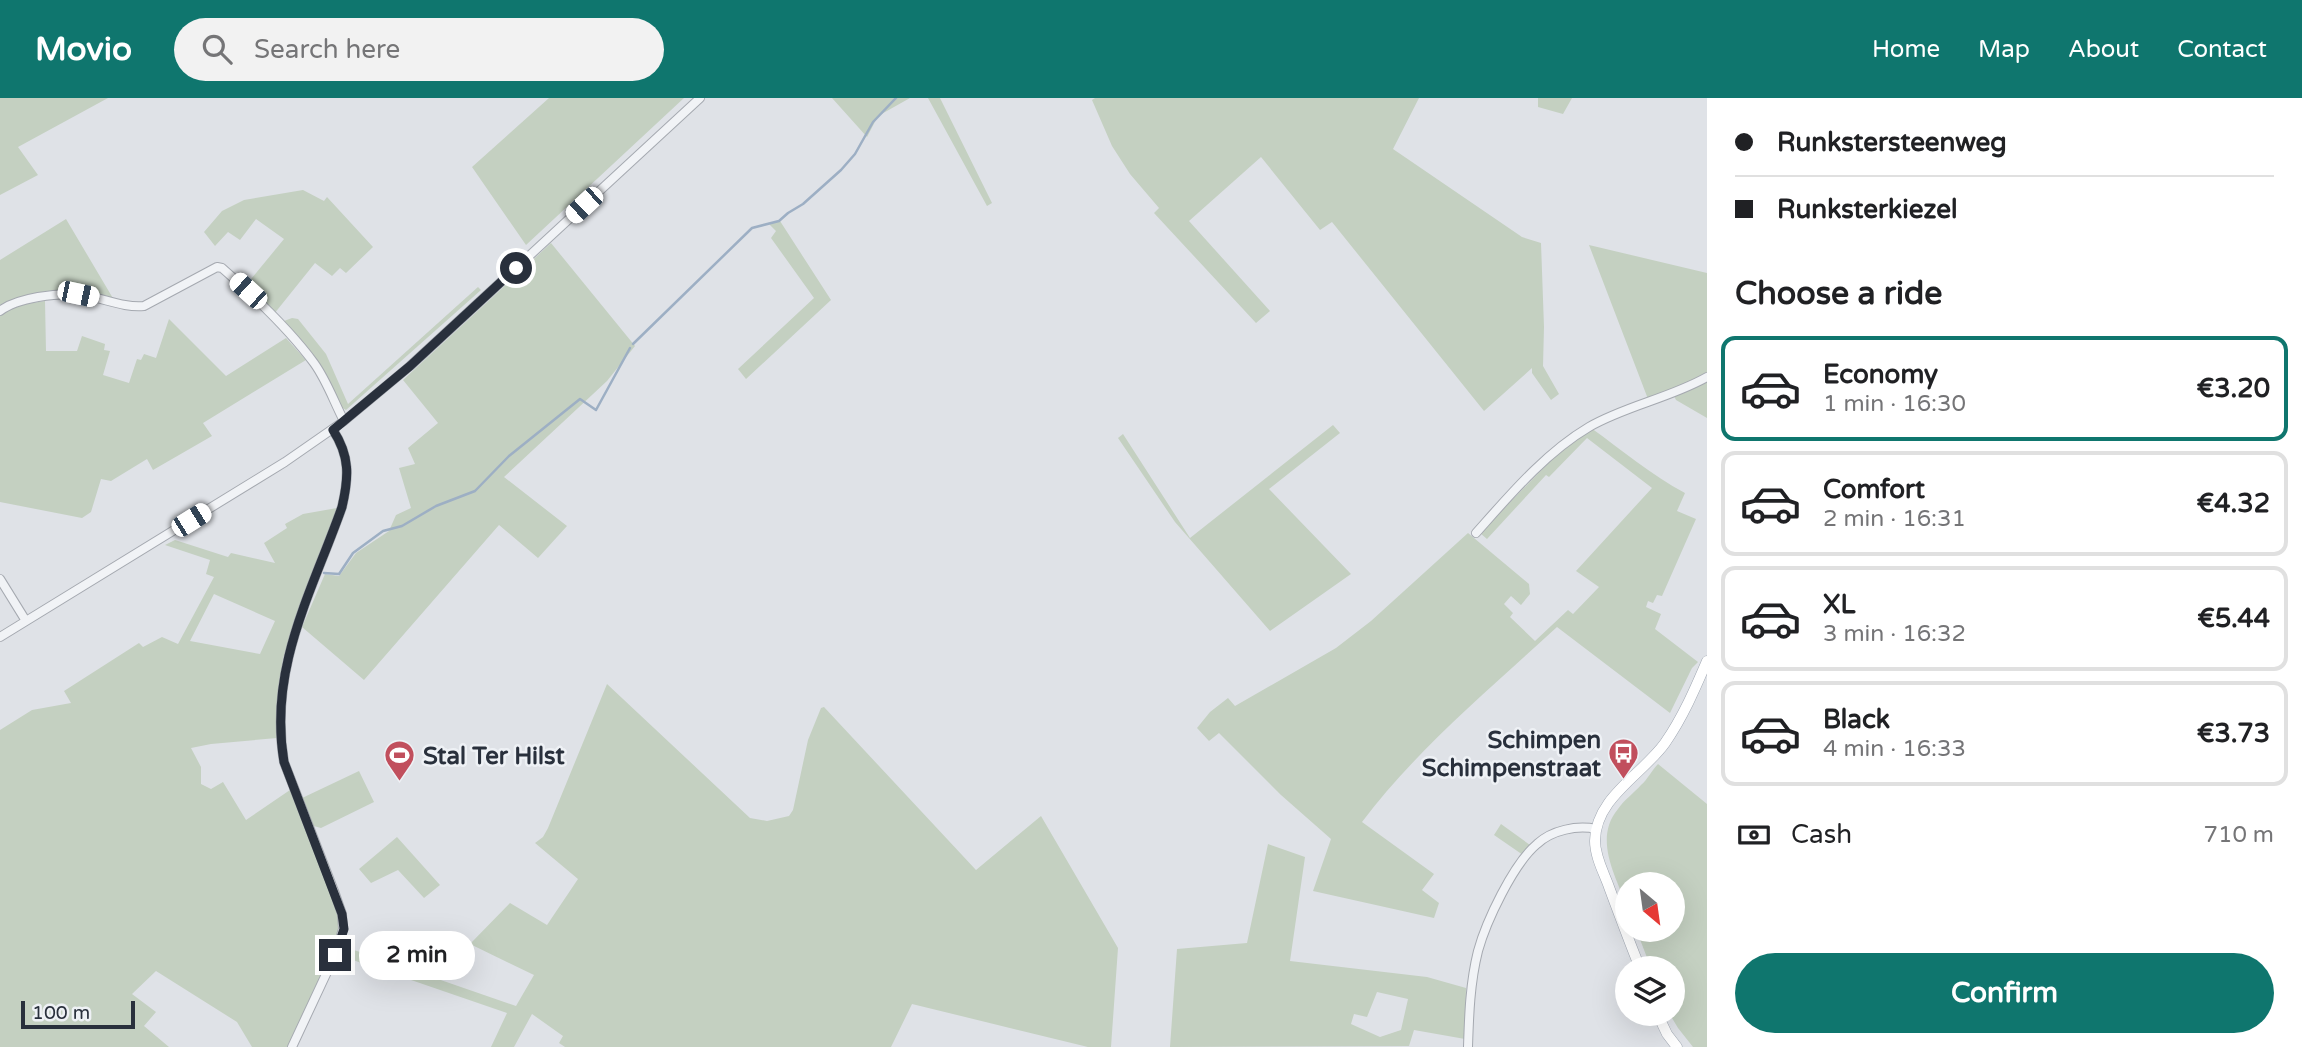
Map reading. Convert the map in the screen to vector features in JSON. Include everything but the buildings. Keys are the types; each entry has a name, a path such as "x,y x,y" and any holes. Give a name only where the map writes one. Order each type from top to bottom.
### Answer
{"main road":[{"path":"1635,956 1599,861 1596,829 1604,808 1655,756 1677,724 1707,661"},
{"path":"1663,1026 1677,1047"}],"street":[{"path":"0,637 333,430 410,366 699,98"},
{"path":"0,311 18,302 78,294 131,307 145,306 213,268 222,268 248,291 314,363 327,383 344,421"},
{"path":"1476,533 1541,465 1590,426 1707,377"},
{"path":"292,1047 335,955 344,929 334,891 284,762 280,740 285,665 304,606 339,517 346,489 345,456 342,444 333,430"},
{"path":"0,579 26,621"},
{"path":"1468,1047 1469,1008 1478,951 1497,903 1518,867 1538,843 1547,838 1573,827 1596,829"}],"green space":[{"path":"0,98 108,98 18,147 38,175 0,195"},
{"path":"549,98 684,98 526,245 472,167"},
{"path":"832,98 910,98 878,116 867,137"},
{"path":"928,98 940,98 992,203 987,206"},
{"path":"1419,98 1393,149 1522,237 1541,243 1543,366 1559,394 1551,400 1532,373 1532,368 1484,411 1332,222 1320,230 1261,157 1189,221 1270,311 1256,323 1154,213 1159,208 1130,174 1112,146 1092,100"},
{"path":"1538,98 1572,98 1563,114 1538,107"},
{"path":"303,190 324,201 327,197 373,247 346,273 340,268 332,276 315,263 274,314 247,284 284,239 256,219 240,240 228,232 215,246 204,232 222,211 244,200"},
{"path":"66,219 114,300 42,294 13,299 0,305 0,260"},
{"path":"780,221 831,300 746,379 738,369 814,298 771,238 776,231 769,224"},
{"path":"551,243 635,346 607,381 504,477 567,526 538,558 499,525 364,680 302,627 325,574 339,576 356,553 389,531 396,515 411,508 399,468 415,464 408,448 438,423 403,380"},
{"path":"1589,245 1707,273 1707,374 1648,399"},
{"path":"478,287 481,290 346,410 339,406 285,327 284,321 298,319 326,354 348,404"},
{"path":"45,301 46,351 77,351 82,336 105,344 104,350 110,351 103,375 129,383 137,359 141,360 144,354 156,358 169,319 226,376 286,338 306,360 203,423 212,436 153,470 147,459 111,481 101,479 91,512 82,518 0,502 0,314 13,306"},
{"path":"1707,381 1707,418 1676,400 1674,396"},
{"path":"1333,425 1340,433 1269,489 1351,574 1270,631 1175,522 1118,438 1123,434 1190,538"},
{"path":"1591,428 1648,470 1685,493 1677,511 1696,519 1662,596 1657,595 1653,603 1648,601 1646,607 1661,614 1655,629 1698,662 1692,668 1670,713 1557,627 1406,769 1362,822 1434,874 1422,890 1439,903 1434,918 1313,891 1331,839 1281,795 1219,733 1209,741 1197,728 1210,712 1228,698 1235,706 1336,648 1371,621 1468,533 1529,584 1530,594 1521,605 1511,596 1504,604 1513,613 1510,617 1535,641 1568,610 1573,614 1599,587 1576,571 1652,488 1587,438 1549,477 1546,475 1487,539 1480,533 1560,451"},
{"path":"337,508 283,658 277,738 191,748 201,767 201,784 211,789 223,782 246,820 290,790 339,917 335,948 312,1001 287,1047 252,1047 237,1022 156,971 132,994 156,1012 144,1026 169,1047 0,1047 0,730 32,710 71,703 64,691 139,643 143,647 162,637 178,644 214,577 206,574 210,560 165,545 175,540 228,557 231,553 275,563 264,543 287,528 285,524 303,514","holes":["214,594 275,621 260,654 190,641"]},
{"path":"607,684 750,818 767,821 789,816 793,810 808,740 821,708 824,707 976,870 1041,816 1118,948 1111,1047 1088,1047 912,1004 891,1047 565,1047 559,1043 563,1036 532,1014 514,1047 491,1047 507,1013 350,959 354,950 516,1006 534,975 470,944 510,903 547,925 578,879 535,843 543,837 548,828"},
{"path":"1658,764 1707,804 1707,1047 1693,1047 1677,1026 1685,1026 1685,956 1646,956 1641,942 1685,942 1685,872 1615,872 1615,875 1609,858 1607,833 1611,821 1620,806"},
{"path":"359,771 374,802 321,828 310,825 300,799"},
{"path":"1501,824 1530,845 1523,855 1494,835"},
{"path":"397,837 440,885 424,898 398,870 371,883 359,869"},
{"path":"1268,844 1305,857 1290,961 1427,977 1466,988 1465,1039 1414,1030 1409,1046 1170,1047 1177,949 1247,943","holes":["1377,992 1408,999 1401,1030 1380,1037 1351,1024 1354,1014 1367,1017"]}],"waterway":[{"path":"633,344 752,228 779,221 803,204 841,170 855,154 873,122 896,98"},
{"path":"324,573 339,574 353,553 383,531 402,526 436,506 475,491 509,456 580,399 596,410 630,348"}],"place":[{"name":"Schimpen Schimpenstraat","path":"1624,781"},
{"name":"Stal Ter Hilst","path":"400,783"}],"route":[{"path":"335,955 344,929 342,914 284,762 280,740 285,665 304,606 342,507 346,489 345,456 342,444 333,430 410,366 516,268"}]}
